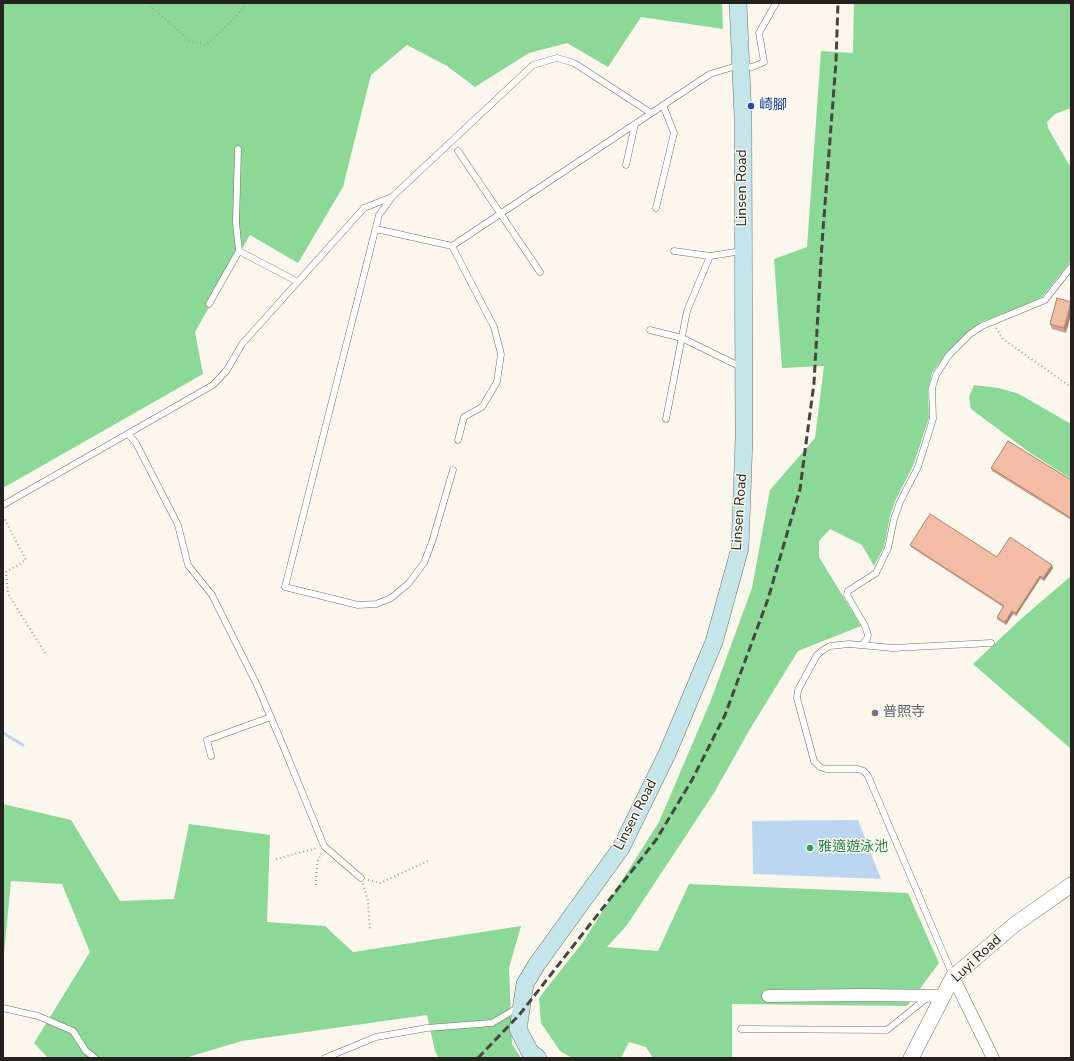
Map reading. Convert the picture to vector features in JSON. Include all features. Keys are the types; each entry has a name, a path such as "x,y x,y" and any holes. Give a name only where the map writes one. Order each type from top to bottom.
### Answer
{"main road":[{"name":"Linsen Road","path":"538,1058 530,1052 518,1029 525,984 537,964 621,848 667,754 714,642 740,548 744,439 744,368 743,117 738,3"}],"street":[{"name":"Luyi Road","path":"911,1058 936,996 953,977 1014,925 1071,885"},
{"path":"953,977 992,1058"},
{"path":"768,996 936,996"}],"lane":[{"path":"376,229 452,246 710,74 740,65 752,68 764,62 758,33 776,3"},
{"path":"453,470 432,542 424,563 408,584 391,598 376,604 358,605 285,587 379,215 392,197 534,65 558,58 574,63 651,113"},
{"path":"656,208 674,133 663,105"},
{"path":"626,165 636,124"},
{"path":"209,304 239,251 236,223 238,149"},
{"path":"458,152 540,272"},
{"path":"3,505 213,385 227,370 242,344 364,208 392,197"},
{"path":"452,246 494,327 502,354 497,382 482,407 464,418 458,440"},
{"path":"239,251 298,282"},
{"path":"674,251 710,256 743,251"},
{"path":"666,419 687,311 710,256"},
{"path":"862,645 867,639 868,635 865,626 848,599 848,591 876,573 888,548 900,502 918,467 933,419 932,388 936,375 949,355 965,339 982,326 1044,300 1071,267"},
{"path":"650,330 682,338 744,368"},
{"path":"128,434 136,443 178,525 188,565 212,594 257,685 324,846 361,878"},
{"path":"953,977 868,776 864,771 858,769 826,769 820,767 814,761 797,698 798,690 817,655 822,650 830,646 850,644 893,648 991,643"},
{"path":"211,756 207,740 271,717"},
{"path":"741,1029 887,1030 936,996"},
{"path":"3,1008 38,1016 74,1030 86,1051 95,1058"},
{"path":"325,1058 376,1037 427,1028 492,1023 521,1010"}],"path":[{"path":"147,3 190,41 206,45 232,21 247,3"},
{"path":"993,322 1003,339 1071,387"},
{"path":"3,516 26,560 6,572 8,594 47,656"},
{"path":"276,859 324,846"},
{"path":"316,885 317,863 324,846"},
{"path":"361,878 380,883 430,860"},
{"path":"361,878 368,901 370,930"}],"green space":[{"path":"3,3 722,3 723,29 641,17 608,67 567,43 529,53 475,87 447,66 407,45 371,75 343,187 298,263 250,235 195,332 203,374 3,488"},
{"path":"854,3 1071,3 1071,108 1055,114 1047,122 1048,128 1071,168 1071,261 1042,297 981,322 947,352 932,373 928,389 929,418 913,466 896,499 890,516 884,547 874,566 862,545 830,529 819,541 819,557 861,626 798,651 750,729 714,793 627,925 607,947 658,951 689,884 908,893 939,963 907,1006 732,1004 732,1058 653,1058 646,1047 629,1042 621,1058 572,1058 560,1051 541,1023 539,998 583,942 659,822 711,700 752,588 770,490 815,438 824,366 782,368 774,259 807,247 821,51 853,53"},
{"path":"974,385 999,388 1019,394 1071,424 1071,479 1029,452 971,409 969,397"},
{"path":"1071,576 1071,749 973,664 1022,618"},
{"path":"3,804 71,820 120,901 174,899 189,824 270,835 267,922 325,926 353,952 521,926 509,968 512,1044 521,1058 439,1058 435,1051 427,1015 242,1041 185,1058 48,1058 34,1043 90,952 62,884 11,881 3,964"}],"water":[{"name":"雅適遊泳池","path":"858,820 881,879 753,874 752,821"}],"building":[{"path":"1057,298 1071,302 1064,328 1050,324"},
{"path":"1008,441 1071,480 1071,518 991,468"},
{"path":"930,514 997,557 1010,537 1052,565 1043,578 1040,576 1016,613 1012,611 1005,622 997,617 1004,606 910,545"}],"waterway":[{"path":"3,733 23,745"}],"railway":[{"path":"478,1058 520,1014 656,840 692,780 725,715 768,599 800,489 814,383 822,243 836,62 838,3"}],"place":[{"name":"崎腳","path":"751,106"},
{"name":"普照寺","path":"875,713"},
{"name":"雅適遊泳池","path":"810,848"}]}
